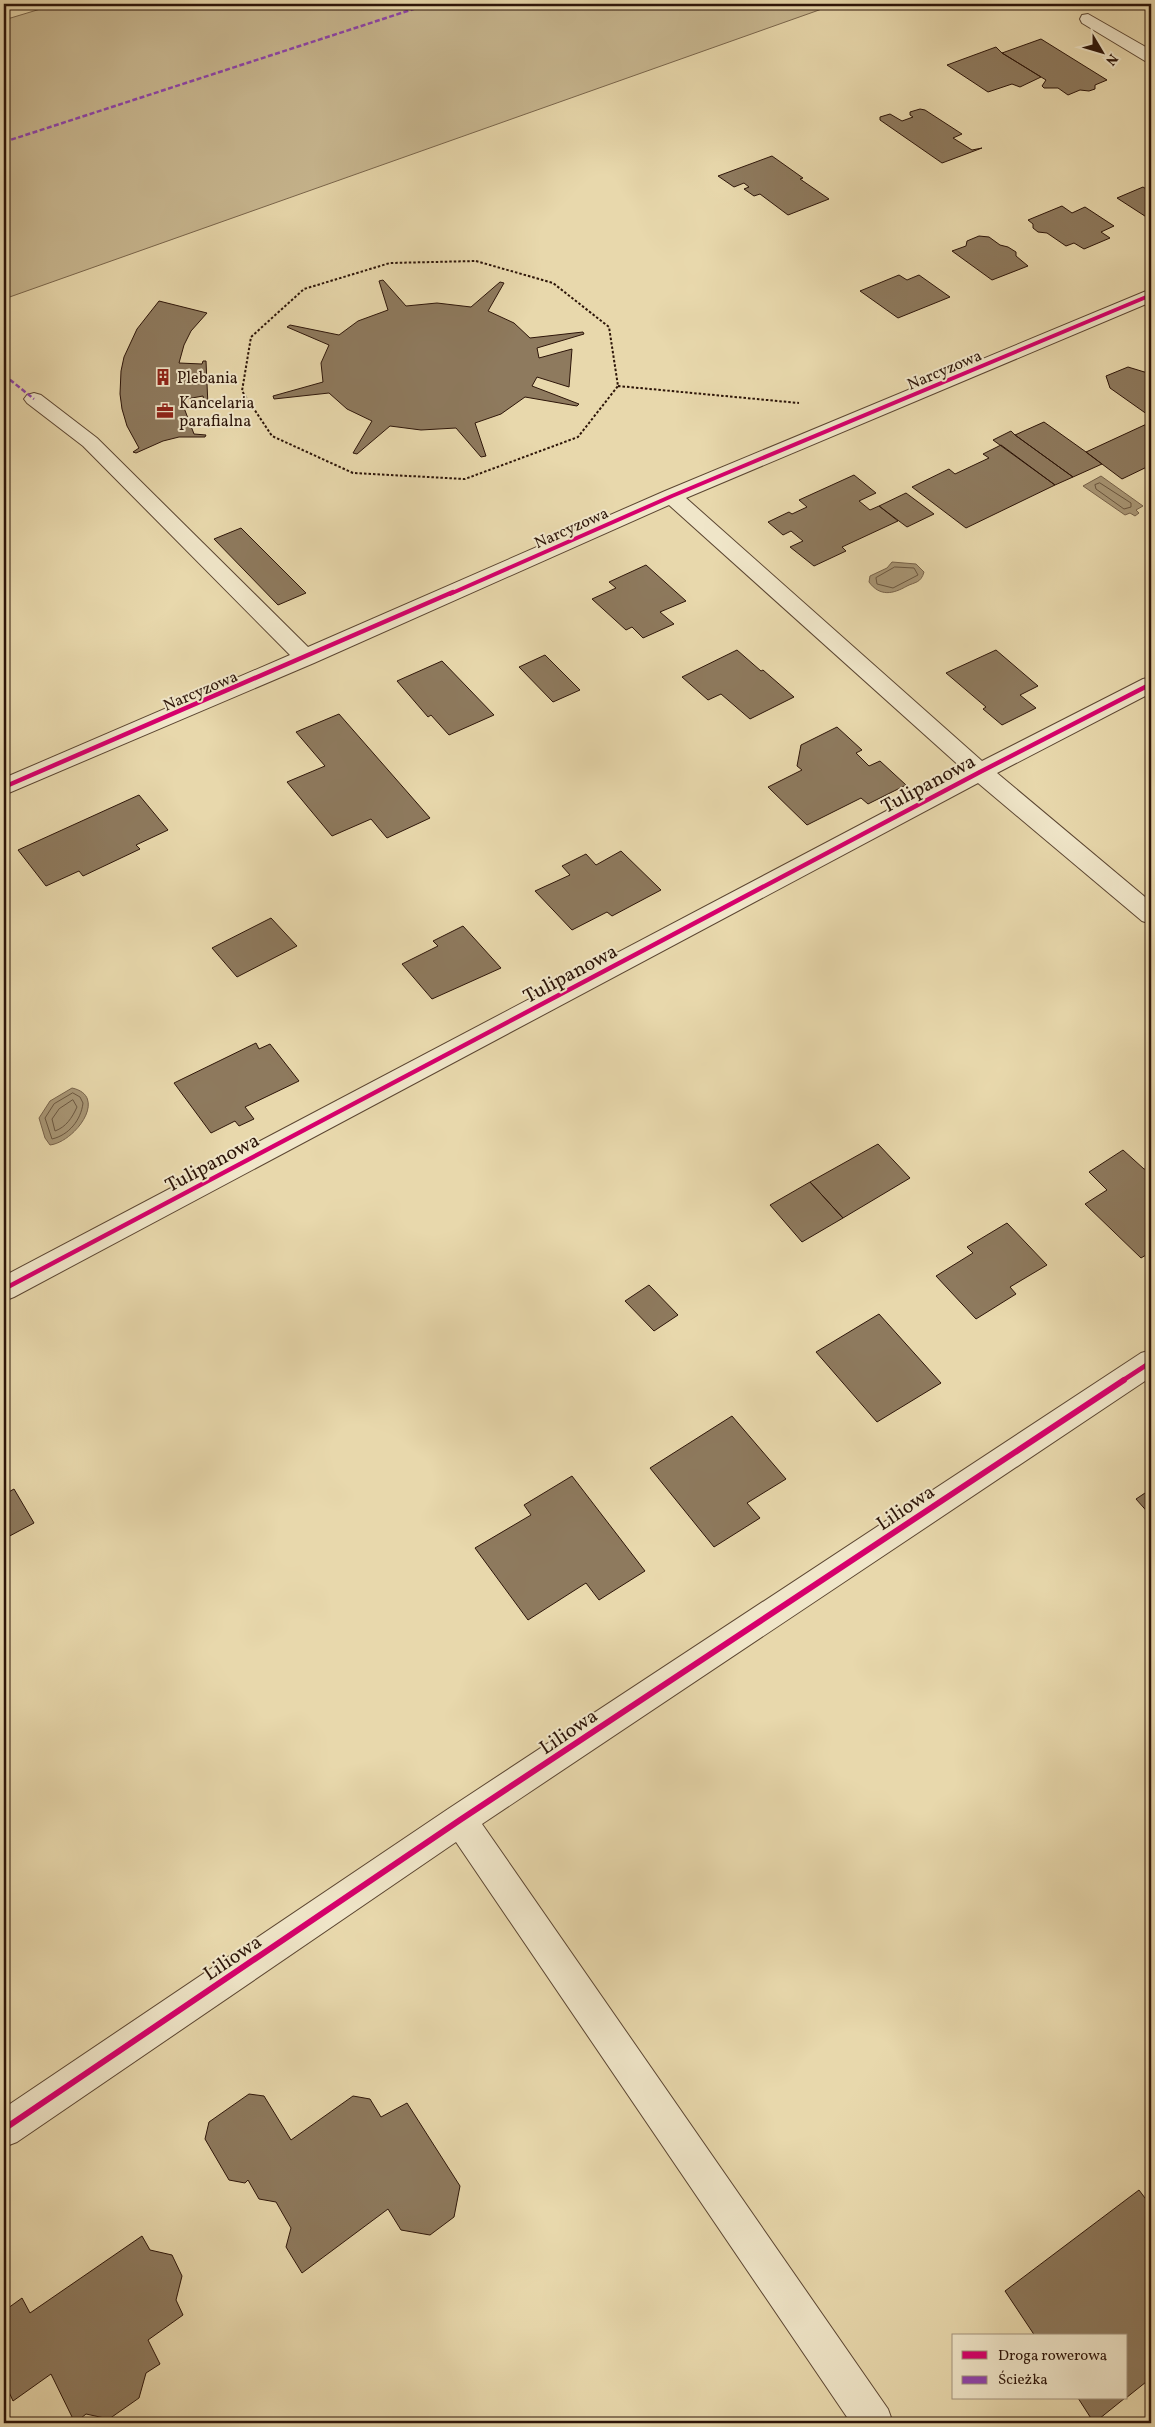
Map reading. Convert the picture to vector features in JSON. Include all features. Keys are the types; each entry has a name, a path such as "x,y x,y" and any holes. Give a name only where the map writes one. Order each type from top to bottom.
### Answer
{"street":[{"path":"1088,19 1151,57"},
{"name":"Narcyzowa","path":"4,787 306,658 672,496 1151,295"},
{"path":"34,399 90,442 306,658"},
{"path":"672,496 980,772 1151,915"},
{"name":"Tulipanowa","path":"4,1289 980,772 1151,684"},
{"name":"Liliowa","path":"4,2130 460,1820 1151,1362"},
{"path":"460,1820 874,2423"}],"path":[{"path":"476,261 553,283 609,327 618,386 578,437 464,478 353,473 272,436 242,391 251,337 304,289 390,263 400,262 476,261"},
{"path":"618,386 801,403"}],"shaded area":[{"path":"57,4 836,4 4,299 4,20"}],"water":[{"path":"1101,476 1143,506 1136,510 1139,513 1135,516 1130,513 1125,515 1083,486"},
{"path":"892,562 916,564 924,572 923,576 917,582 897,591 882,592 873,587 869,582 870,576 887,568"},
{"path":"72,1088 83,1093 88,1100 88,1109 78,1128 60,1142 50,1145 45,1138 39,1118 50,1101"}],"building":[{"path":"1041,39 1107,80 1095,85 1095,89 1089,91 1080,90 1068,95 1058,88 1044,88 1042,86 1046,80 1002,53"},
{"path":"996,47 1002,53 1041,77 1020,87 1012,84 988,92 947,65"},
{"path":"920,109 925,110 962,134 953,138 972,150 982,148 942,163 880,120 880,117 890,114 902,121 913,117 910,115 910,112"},
{"path":"772,156 829,199 788,215 760,194 754,196 744,189 749,187 744,183 734,187 718,176"},
{"path":"1143,187 1151,192 1151,220 1117,198"},
{"path":"1062,206 1072,213 1085,207 1114,226 1101,232 1110,238 1084,249 1074,243 1066,246 1047,233 1038,232 1028,220"},
{"path":"979,236 989,237 1000,245 1008,247 1016,252 1016,256 1028,266 992,280 952,251 966,246 967,241"},
{"path":"899,275 907,280 919,275 950,297 898,318 860,291"},
{"path":"383,280 406,306 437,303 471,307 500,282 504,283 488,311 514,323 530,338 583,332 584,334 537,348 539,358 572,349 569,387 537,377 532,386 579,404 577,406 525,397 501,414 475,423 486,456 481,457 456,428 421,430 390,426 357,454 353,453 372,421 347,409 329,393 274,399 273,396 323,382 321,363 329,345 287,327 290,325 339,335 358,321 388,310 379,281"},
{"name":"Plebania","path":"159,301 207,313 191,331 184,345 179,363 202,364 203,361 206,361 208,406 205,406 203,396 181,400 194,434 206,435 205,437 179,437 163,441 136,453 133,452 139,448 127,426 122,409 120,394 121,371 124,357 137,329"},
{"path":"1128,367 1151,374 1151,417 1110,388 1106,376"},
{"path":"1044,422 1102,464 1073,477 1015,435"},
{"path":"1151,422 1151,465 1122,479 1086,452"},
{"path":"1011,431 1073,477 1055,485 993,440"},
{"path":"1001,445 1055,485 966,528 912,487 949,469 955,474 989,458 983,454"},
{"path":"854,475 876,493 859,501 870,510 879,506 898,521 842,547 846,551 814,566 790,547 803,541 791,531 783,535 768,522 789,512 792,514 807,507 799,500"},
{"path":"906,493 934,514 907,527 879,506"},
{"path":"241,528 306,593 278,605 214,539"},
{"path":"646,565 686,601 660,612 674,624 643,638 632,627 626,630 592,599 616,588 609,582"},
{"path":"737,650 794,697 750,719 721,694 708,700 682,677"},
{"path":"996,650 1038,686 1020,695 1036,708 1002,725 983,709 986,707 946,673"},
{"path":"545,655 580,690 553,702 519,667"},
{"path":"442,661 494,715 449,735 431,715 428,717 397,681"},
{"path":"339,714 430,818 387,838 371,819 332,836 287,782 325,766 296,732"},
{"path":"837,727 862,750 856,753 869,766 880,761 906,785 868,804 861,798 807,825 768,787 802,770 797,766 801,745"},
{"path":"139,795 168,830 136,845 140,849 83,876 79,871 46,886 18,850"},
{"path":"621,851 661,890 612,916 607,912 572,930 535,891 570,875 562,866 586,854 596,865"},
{"path":"271,918 297,946 237,977 212,948"},
{"path":"463,926 501,968 432,999 402,964 438,946 433,941"},
{"path":"256,1043 259,1049 270,1044 299,1081 245,1107 254,1119 239,1126 235,1121 211,1133 174,1083"},
{"path":"878,1144 910,1178 843,1218 810,1182"},
{"path":"1123,1150 1144,1169 1151,1170 1151,1252 1141,1258 1085,1204 1107,1190 1089,1172"},
{"path":"810,1182 843,1218 802,1242 770,1205"},
{"path":"1007,1223 1047,1265 1010,1287 1016,1294 976,1319 936,1276 973,1253 967,1247"},
{"path":"649,1285 678,1315 654,1331 625,1301"},
{"path":"879,1314 941,1383 877,1422 816,1352"},
{"path":"732,1416 786,1479 747,1503 760,1518 714,1547 650,1468"},
{"path":"572,1476 645,1571 599,1600 586,1583 528,1620 475,1548 531,1515 524,1505"},
{"path":"14,1489 34,1523 4,1539 4,1491 5,1494"},
{"path":"1151,1489 1151,1516 1136,1499"},
{"path":"249,2094 264,2096 291,2140 353,2096 370,2099 381,2117 407,2103 460,2186 454,2217 430,2235 401,2230 388,2209 302,2273 286,2247 291,2228 276,2202 259,2199 248,2180 245,2183 229,2180 205,2139 209,2122"},
{"path":"1139,2190 1151,2206 1151,2378 1128,2396 1128,2334 1034,2334 1005,2291"},
{"path":"142,2236 150,2250 172,2255 182,2276 176,2300 183,2315 148,2340 160,2364 146,2373 139,2398 109,2419 86,2414 75,2423 51,2374 13,2401 4,2381 4,2311 22,2298 30,2313"},
{"path":"1079,2400 1123,2400 1094,2423"}],"marked path":[{"path":"4,142 429,4"},
{"path":"4,375 34,399"}],"cycle path":[{"path":"4,787 672,496 1151,295"},
{"path":"4,1289 980,772 1151,684"},
{"path":"4,2129 460,1820 1151,1362"}],"place":[{"name":"Plebania","path":"163,377"},
{"name":"Kancelaria parafialna","path":"165,411"}]}
